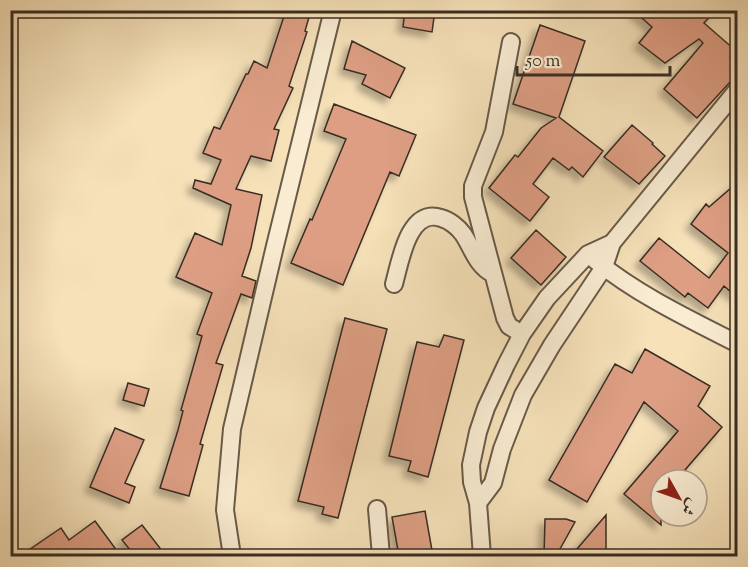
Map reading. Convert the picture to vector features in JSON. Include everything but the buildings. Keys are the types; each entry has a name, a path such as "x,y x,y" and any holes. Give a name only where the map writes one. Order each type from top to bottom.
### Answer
{"street":[{"path":"232,556 225,510 232,429 333,10"},
{"path":"511,42 494,132 473,186 473,197 505,318 509,326 522,334"},
{"path":"478,503 493,483 502,449 523,395 552,345 604,267 612,243 738,89"},
{"path":"394,285 405,243 415,225 423,218 433,216 443,218 455,226 475,258 493,274"},
{"path":"482,556 478,503 472,482 471,465 486,408 522,334 547,298 588,254 612,243"},
{"path":"588,254 627,283 738,344"},
{"path":"377,509 381,556"}]}
